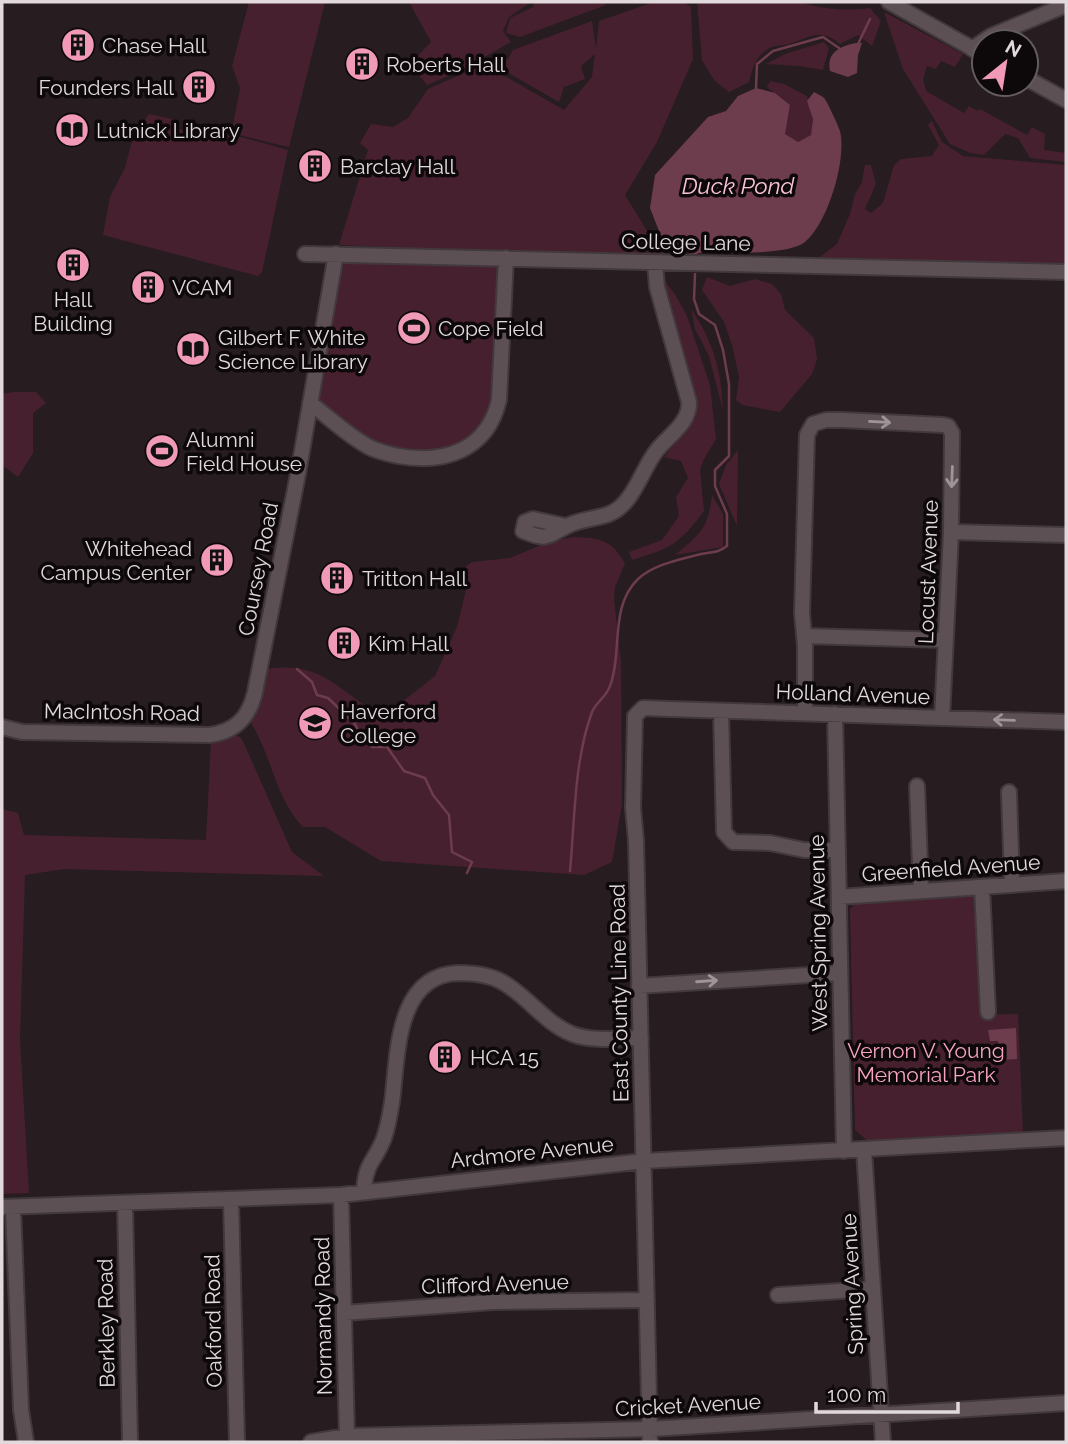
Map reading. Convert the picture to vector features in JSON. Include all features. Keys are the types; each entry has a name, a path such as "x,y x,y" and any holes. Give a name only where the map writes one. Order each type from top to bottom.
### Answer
{"street":[{"path":"889,2 970,48"},
{"path":"1010,28 1066,5"},
{"path":"1040,86 1066,100"},
{"name":"College Lane","path":"305,254 1066,272"},
{"name":"Coursey Road","path":"240,723 252,705 336,254"},
{"path":"310,403 361,442 384,453 427,458 447,456 467,448 486,430 499,400 506,258"},
{"path":"566,526 611,513 623,504 631,496 652,457 687,417 689,402 657,287 655,262"},
{"name":"Locust Avenue","path":"804,636 805,470 807,435 813,424 826,420 843,420 943,425 951,429 953,439 942,718"},
{"path":"950,529 1066,536"},
{"path":"804,713 804,636 946,640"},
{"name":"Holland Avenue","path":"639,711 643,708 1066,722"},
{"name":"East County Line Road","path":"639,711 635,716 634,730 633,808 636,840 650,1436"},
{"path":"721,711 724,832 733,842 770,843 804,850 838,850"},
{"name":"West Spring Avenue","path":"835,714 844,1151"},
{"name":"MacIntosh Road","path":"2,727 22,732 196,735 228,732 240,723"},
{"path":"917,786 921,890"},
{"path":"1009,792 1012,884"},
{"name":"Greenfield Avenue","path":"839,897 1066,881"},
{"path":"982,887 988,1012"},
{"path":"365,1192 366,1170 384,1139 390,1113 404,1018 417,992 429,982 454,973 488,977 505,984 551,1021 572,1034 591,1038 640,1038"},
{"path":"639,986 839,973"},
{"name":"Ardmore Avenue","path":"7,1207 341,1195 644,1161 1066,1138"},
{"name":"Spring Avenue","path":"864,1150 883,1442"},
{"name":"Normandy Road","path":"341,1195 347,1436"},
{"name":"Oakford Road","path":"231,1199 237,1442"},
{"name":"Berkley Road","path":"125,1204 130,1442"},
{"path":"7,1207 26,1442"},
{"path":"778,1295 872,1289"},
{"name":"Clifford Avenue","path":"344,1313 493,1302 647,1300"},
{"name":"Cricket Avenue","path":"311,1442 347,1436 399,1439 650,1436 881,1414 1066,1403"}],"green space":[{"path":"249,2 325,2 289,147 243,136 232,130 240,88 232,66"},
{"path":"409,2 531,2 509,17 503,31 511,42 462,70 427,85 410,64 431,42"},
{"path":"534,2 602,2 606,5 520,37 506,33 510,18 533,7"},
{"path":"654,2 684,2 691,7 693,59 657,142 625,195 657,247 673,259 339,245 368,150 360,143 371,124 393,127 408,118 428,89 484,64 564,110 592,77 595,54 581,66 585,79 564,87 559,102 491,63 508,59 513,50 592,21 596,48 599,21"},
{"path":"697,2 801,2 835,9 870,8 881,21 872,46 858,35 840,44 827,36 815,35 770,48 758,59 749,82 729,92 714,80 702,60"},
{"path":"884,12 963,54 955,67 941,61 936,69 927,66 923,79 926,91 964,113 969,106 978,111 980,109 1027,135 1032,127 1045,134 1044,150 1066,153 1066,162 1030,158 1018,138 1005,134 984,155 970,153 950,144 903,69"},
{"path":"824,42 829,48 823,70 766,64 785,54"},
{"path":"770,81 784,84 807,96 813,119 811,135 798,142 784,134 790,105 767,87"},
{"path":"149,114 176,120 179,129 195,133 201,126 288,150 262,272 258,276 103,235 110,197 125,168 136,125 142,124"},
{"path":"932,121 942,142 963,156 1066,165 1066,266 816,260 837,244 862,182 865,165 871,165 876,184 865,209 871,213 883,203 894,165 901,159 932,156 939,145 928,125"},
{"name":"Cope Field","path":"347,261 501,266 493,411 464,445 441,453 413,453 388,448 366,440 320,405 317,389 340,268"},
{"path":"662,277 687,316 710,385 716,439 700,471 704,511 674,543 632,560 629,552 662,540 679,516 676,497 688,478 681,461 664,457 696,417 696,400 676,332 673,309 664,295"},
{"path":"707,277 730,286 755,279 772,284 781,294 785,310 814,338 817,359 812,374 780,412 742,405 736,400 739,377 732,345 724,322 702,290"},
{"path":"691,309 715,357 721,383 723,411 709,356 695,329"},
{"path":"36,392 46,403 33,413 33,453 18,477 2,465 2,394"},
{"path":"738,450 737,526 719,484 726,465"},
{"path":"712,495 723,514 723,547 675,555 702,530"},
{"path":"573,537 604,541 615,549 625,563 615,587 614,599 621,663 622,804 612,862 584,875 381,861 325,827 303,827 286,803 251,723 267,669 284,667 312,672 336,684 373,711 402,702 435,676 457,627 468,582 463,574 466,566 472,562 510,558 548,542"},
{"path":"234,734 241,738 246,748 292,852 324,876 64,869 25,875 20,1040 29,1193 2,1194 2,809 18,813 24,835 206,840 211,742"},
{"name":"Vernon V. Young Memorial Park","path":"974,896 981,1015 1018,1014 1023,1134 869,1142 855,1130 850,909 856,903"}],"water":[{"path":"862,43 857,73 848,77 830,71 830,59 836,51"},
{"name":"Duck Pond","path":"756,88 775,93 790,105 785,134 798,142 811,135 813,119 807,101 814,92 824,98 830,109 840,131 841,157 834,190 821,221 805,242 785,249 694,255 664,244 650,208 655,175 708,117 726,111 738,96"},
{"path":"1016,1028 1017,1059 999,1060 998,1041 990,1041 988,1030"}],"waterway":[{"path":"858,44 870,19"},
{"path":"756,88 757,64 773,51 823,37 839,48"},
{"path":"570,871 582,750 592,712 610,686 614,673 620,616 629,590 644,574 658,567 716,552 727,546 727,514 715,486 715,470 729,456 729,384 715,325 699,314 694,299 695,274"},
{"path":"297,669 312,682 317,695 328,698 355,724 363,741 372,747 387,747 404,771 425,778 433,795 449,815 452,852 472,862 467,873"}],"place":[{"name":"Chase Hall","path":"78,45"},
{"name":"Roberts Hall","path":"362,64"},
{"name":"Founders Hall","path":"199,87"},
{"name":"Lutnick Library","path":"72,130"},
{"name":"Barclay Hall","path":"315,166"},
{"name":"Hall Building","path":"73,265"},
{"name":"VCAM","path":"148,287"},
{"name":"Cope Field","path":"414,328"},
{"name":"Gilbert F. White Science Library","path":"193,349"},
{"name":"Alumni Field House","path":"162,451"},
{"name":"Whitehead Campus Center","path":"217,560"},
{"name":"Tritton Hall","path":"337,578"},
{"name":"Kim Hall","path":"344,643"},
{"name":"Haverford College","path":"315,723"},
{"name":"HCA 15","path":"445,1057"}]}
